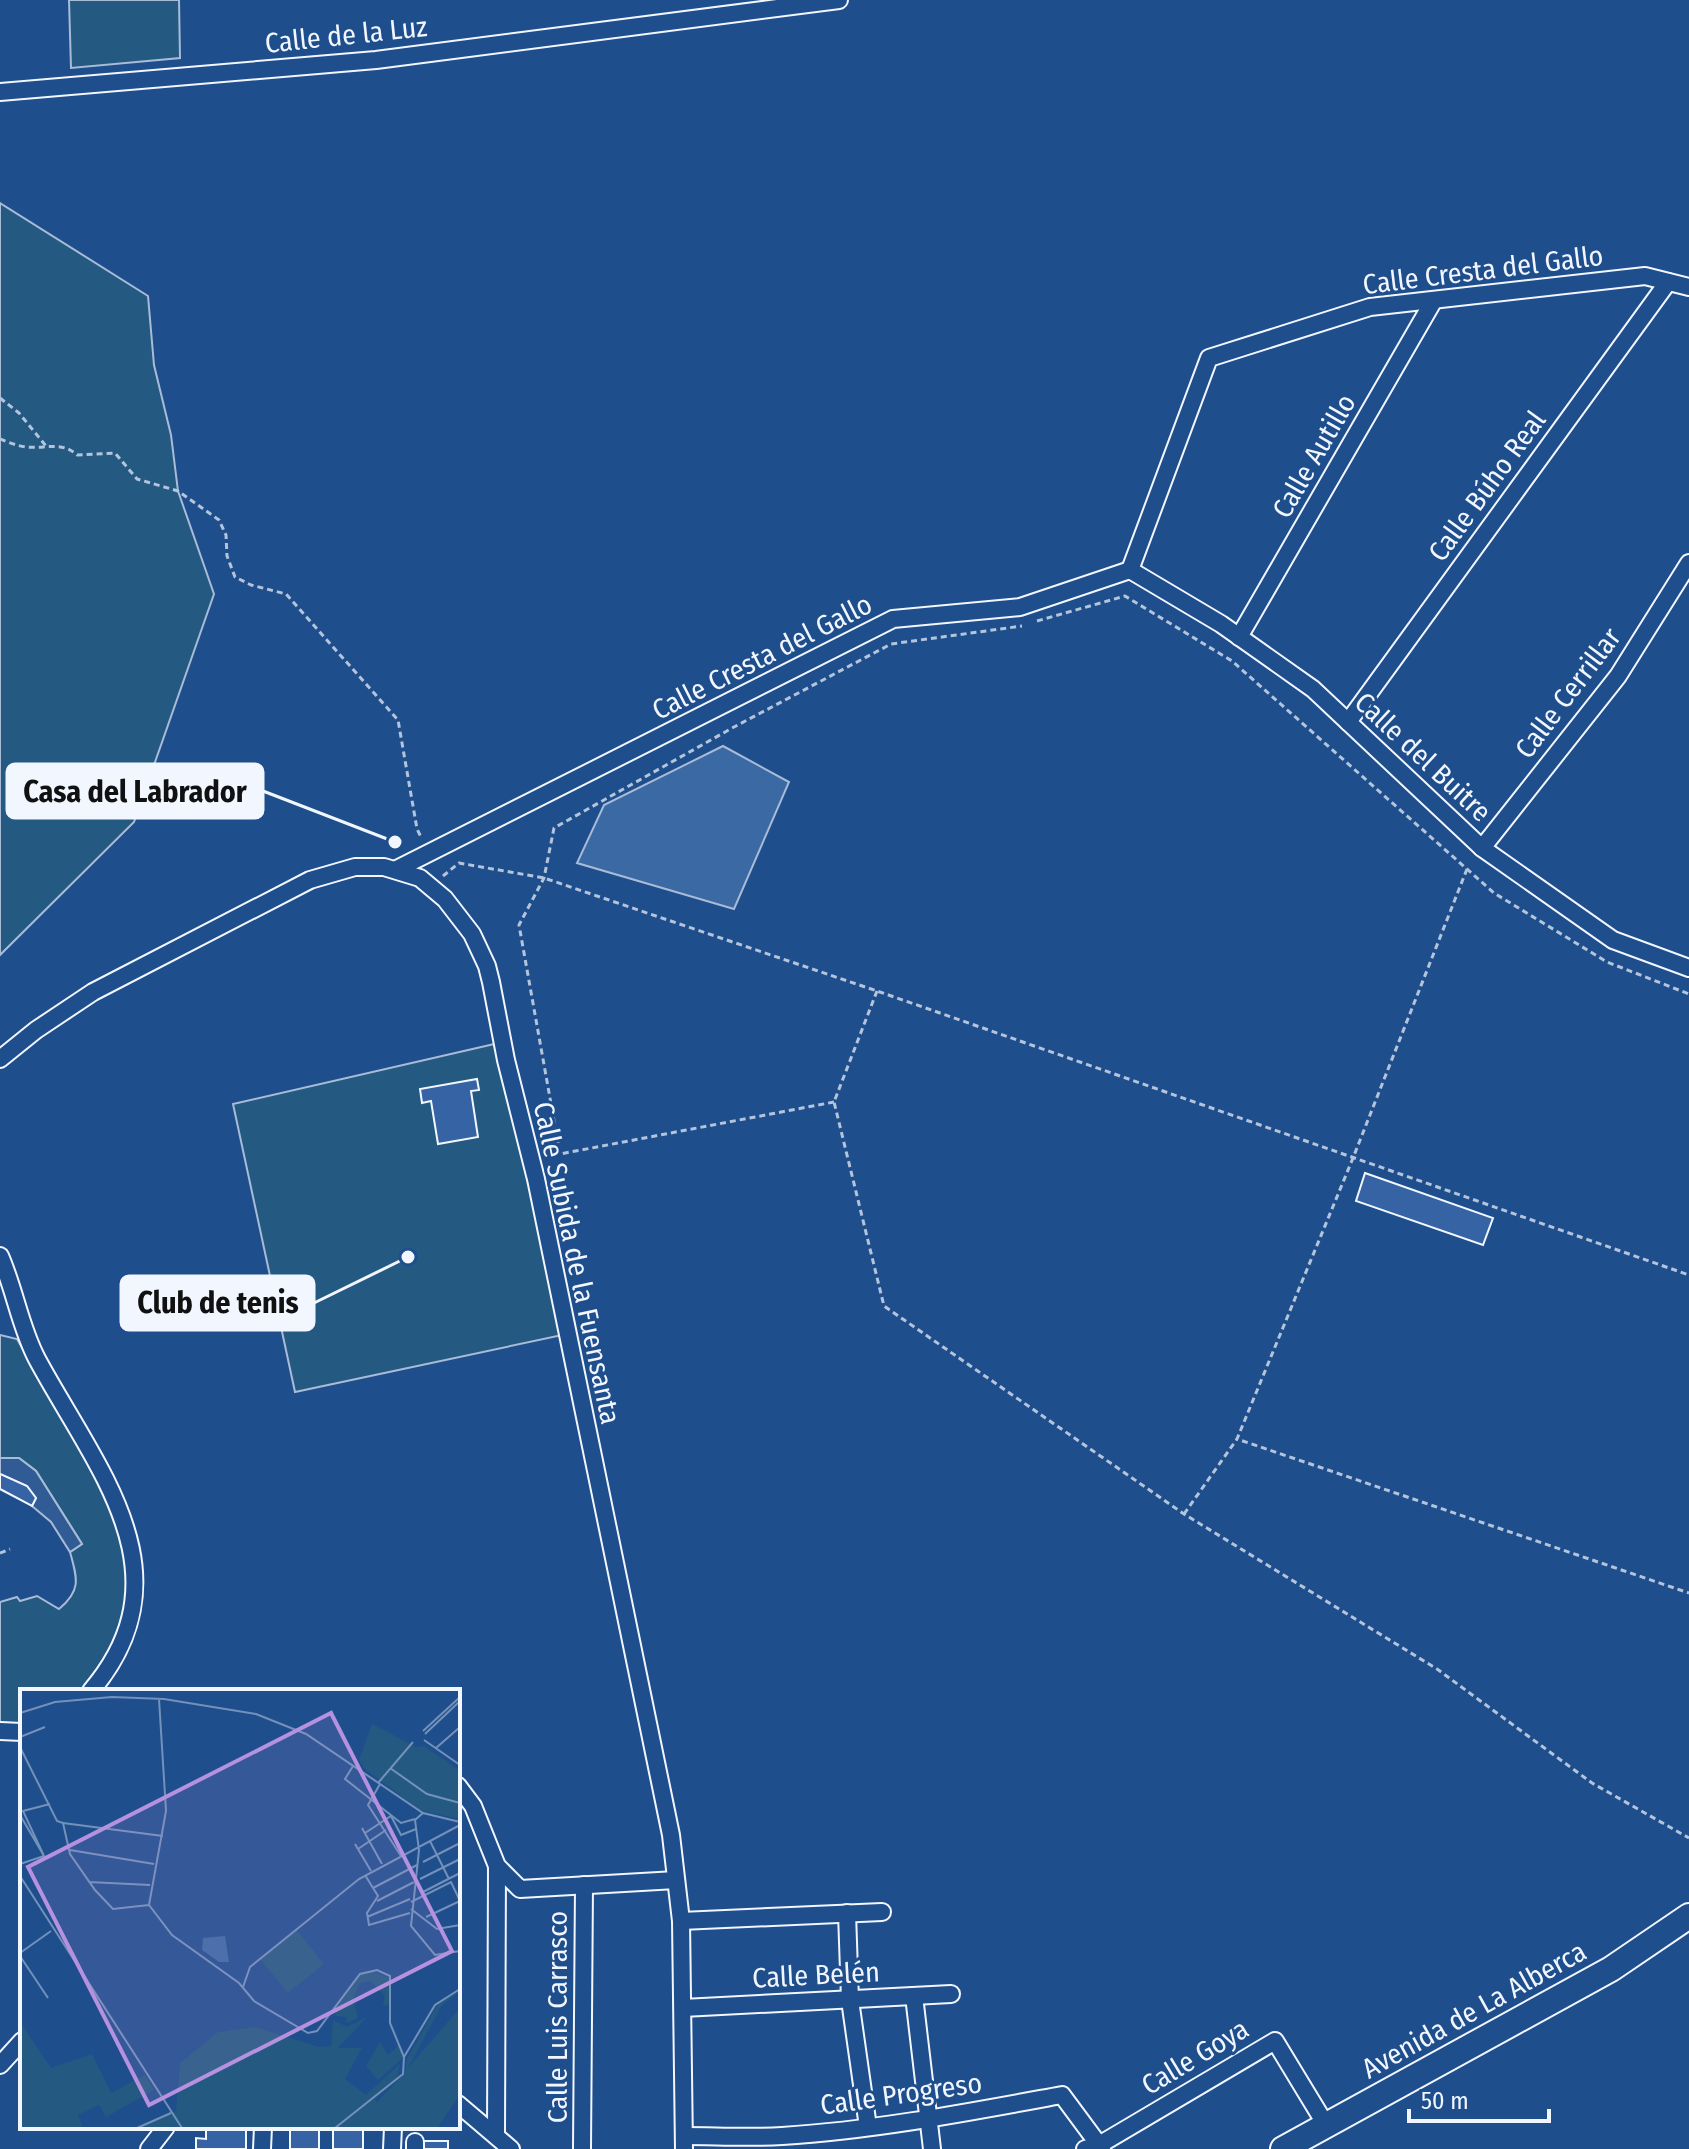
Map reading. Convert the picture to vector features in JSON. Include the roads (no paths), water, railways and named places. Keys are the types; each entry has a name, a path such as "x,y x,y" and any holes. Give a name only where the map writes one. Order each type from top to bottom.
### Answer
{"main road":[{"name":"Avenida de La Alberca","path":"1283,2149 1611,1969 1689,1916"}],"street":[{"name":"Calle de la Luz","path":"0,92 376,60 839,0"},
{"name":"Calle Cresta del Gallo","path":"397,869 893,619 1020,607 1130,570 1209,358 1370,307 1645,276 1689,287"},
{"name":"Calle Búho Real","path":"1348,722 1668,282"},
{"name":"Calle Autillo","path":"1239,637 1434,300"},
{"name":"Calle Cerrillar","path":"1482,848 1618,676 1689,563"},
{"name":"Calle del Buitre","path":"1130,570 1239,637 1313,689 1482,848 1613,940 1689,968"},
{"name":"Calle Subida de la Fuensanta","path":"0,1059 36,1030 93,992 287,890 355,867 397,869 420,878 445,899 472,934 489,974 506,1060 536,1179 660,1778 681,1921 684,2142"},
{"path":"0,1256 28,1342 94,1455 118,1505 131,1543 135,1585 132,1610 118,1649 92,1689"},
{"path":"0,1731 20,1732"},
{"path":"460,1789 473,1806 497,1866 496,2135"},
{"path":"497,1866 520,1889 676,1880"},
{"name":"Calle Luis Carrasco","path":"582,2149 584,1885"},
{"path":"681,1921 882,1912"},
{"path":"847,1913 850,2000 868,2127"},
{"name":"Calle Belén","path":"683,2008 951,1994"},
{"path":"914,1996 932,2149"},
{"name":"Calle Goya","path":"1095,2148 1275,2041 1326,2125"},
{"path":"0,2065 20,2043"},
{"name":"Calle Progreso","path":"684,2142 868,2127 1062,2095 1095,2148"},
{"path":"460,2106 511,2149"},
{"path":"149,2149 164,2129"},
{"path":"262,2149 263,2129"},
{"path":"392,2149 393,2129"}],"place":[{"name":"Casa del Labrador","path":"395,842"},
{"name":"Club de tenis","path":"408,1257"}]}
